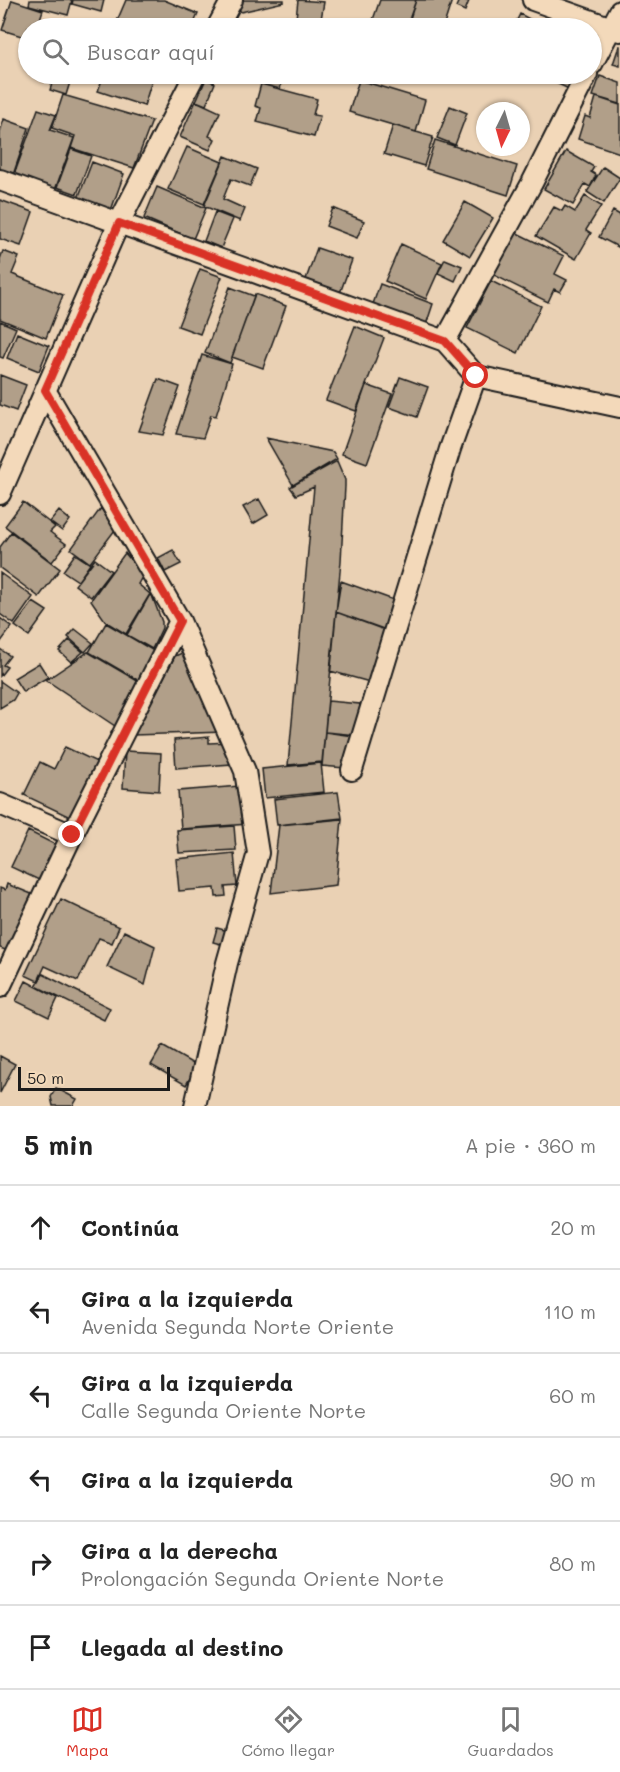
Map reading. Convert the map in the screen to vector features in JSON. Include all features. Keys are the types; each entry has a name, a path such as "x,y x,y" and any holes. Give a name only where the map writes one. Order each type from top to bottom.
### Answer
{"street":[{"path":"222,18 232,0"},
{"path":"533,0 599,18"},
{"path":"602,19 617,23 602,47"},
{"path":"0,494 119,223 190,84"},
{"path":"445,341 532,183 582,84"},
{"path":"0,180 445,341 476,376 620,407"},
{"path":"352,770 450,449 476,376"},
{"path":"45,390 180,621 245,771 258,853 227,963 195,1106"},
{"path":"0,987 72,835 180,621"},
{"path":"0,804 72,835"}],"building":[{"path":"12,0 43,10 40,18 18,18 18,35 2,30"},
{"path":"30,0 72,0 68,15 29,5"},
{"path":"73,0 104,0 101,12 72,4"},
{"path":"126,0 164,0 198,14 196,18 118,18"},
{"path":"243,0 284,0 284,2 241,12 238,8"},
{"path":"298,0 324,2 321,18 296,18"},
{"path":"380,0 416,0 410,18 374,18"},
{"path":"416,0 452,0 446,18 410,18"},
{"path":"459,0 469,1 465,11 456,7"},
{"path":"620,46 620,66 613,64"},
{"path":"602,77 620,83 620,104 593,96 597,84 602,84"},
{"path":"52,84 69,84 66,95 50,90"},
{"path":"100,84 151,84 144,106 98,91"},
{"path":"204,84 215,84 206,105 196,101"},
{"path":"261,84 317,99 313,115 320,116 314,137 257,122 261,108 255,106"},
{"path":"262,84 281,84 280,89"},
{"path":"358,84 372,84 425,100 416,132 349,112"},
{"path":"558,84 571,84 569,89"},
{"path":"63,95 152,121 134,168 71,148 75,136 52,128"},
{"path":"596,97 620,105 620,153 578,139 585,116 590,118"},
{"path":"196,101 220,112 209,136 215,139 210,150 180,137"},
{"path":"450,106 467,113 455,145 437,138"},
{"path":"38,109 56,115 50,130 74,138 55,190 14,175"},
{"path":"4,119 29,128 13,175 0,170 0,132"},
{"path":"393,125 433,137 424,166 384,154"},
{"path":"435,140 476,153 476,156 485,156 517,166 508,195 426,169"},
{"path":"187,147 222,162 204,204 168,189"},
{"path":"71,149 91,156 77,194 57,187"},
{"path":"566,151 594,167 591,172 596,175 590,187 585,184 573,205 544,189"},
{"path":"225,156 257,169 250,186 231,179 223,199 245,209 240,221 204,206"},
{"path":"92,162 124,174 110,213 77,201"},
{"path":"603,167 620,178 604,203 587,192"},
{"path":"157,187 206,208 193,239 144,218"},
{"path":"585,196 601,206 586,230 591,233 576,259 536,236 554,207 562,211 565,206 575,212"},
{"path":"0,200 33,212 21,246 0,239"},
{"path":"465,202 493,218 470,256 443,240"},
{"path":"333,208 364,221 357,238 326,226"},
{"path":"613,211 620,215 620,248 599,237"},
{"path":"215,212 233,219 221,248 204,241"},
{"path":"515,232 564,256 555,274 567,280 560,292 554,289 548,302 494,275"},
{"path":"401,244 442,263 426,299 385,281"},
{"path":"317,248 352,260 340,293 305,282"},
{"path":"3,251 19,257 12,274 63,295 46,338 0,319 0,259"},
{"path":"445,259 462,266 455,281 438,273"},
{"path":"200,269 222,277 200,334 178,326"},
{"path":"491,281 541,306 518,353 467,328"},
{"path":"380,284 433,304 426,325 373,304"},
{"path":"230,287 254,296 230,363 205,353"},
{"path":"255,294 286,306 263,368 232,357"},
{"path":"0,321 16,328 3,358 0,357"},
{"path":"355,326 384,338 356,411 326,400"},
{"path":"17,333 49,346 39,371 7,358"},
{"path":"202,355 232,364 216,416 211,415 203,438 176,434"},
{"path":"0,375 26,385 16,411 0,405"},
{"path":"400,377 428,387 417,417 389,407"},
{"path":"158,379 180,387 163,435 139,431"},
{"path":"366,385 392,394 367,463 342,454"},
{"path":"266,438 333,452 337,459 293,485"},
{"path":"337,461 345,480 345,486 341,561 322,762 288,765 314,487 296,495 290,487"},
{"path":"259,499 268,515 253,524 243,507"},
{"path":"23,502 55,527 50,532 66,544 52,562 5,526"},
{"path":"101,508 115,530 90,563 71,549"},
{"path":"59,511 70,520 62,531 50,522"},
{"path":"11,532 60,569 39,597 0,568 0,547"},
{"path":"173,550 181,564 165,572 158,558"},
{"path":"125,553 143,575 138,584 150,594 126,634 106,622 91,600"},
{"path":"75,554 90,564 78,581 63,571"},
{"path":"95,559 111,571 91,597 75,585"},
{"path":"0,573 33,597 14,624 0,614"},
{"path":"341,581 399,602 389,631 336,612"},
{"path":"151,593 162,622 162,628 152,649 127,635"},
{"path":"33,602 47,611 29,636 15,626"},
{"path":"336,612 390,632 377,684 330,671"},
{"path":"0,618 12,627 0,643"},
{"path":"106,623 159,654 141,682 89,652"},
{"path":"75,629 93,643 85,652 68,637"},
{"path":"69,640 83,652 71,662 59,651"},
{"path":"0,649 10,656 3,665 7,667 0,676"},
{"path":"88,652 141,683 118,728 46,680"},
{"path":"182,653 224,732 134,735 175,656"},
{"path":"39,663 48,677 23,692 14,678"},
{"path":"0,681 17,693 13,700 0,708"},
{"path":"328,701 360,704 357,735 325,732"},
{"path":"325,732 353,736 352,753 347,752 345,768 322,766"},
{"path":"209,737 209,743 230,742 232,764 176,768 174,740"},
{"path":"65,747 99,763 72,818 24,795 40,762 54,769"},
{"path":"125,751 161,753 159,791 123,788"},
{"path":"321,763 324,792 265,798 262,769"},
{"path":"240,786 248,824 181,829 178,791"},
{"path":"338,792 342,818 277,825 274,799"},
{"path":"342,819 336,885 271,893 279,825"},
{"path":"234,826 236,850 179,853 177,830"},
{"path":"28,831 56,845 39,880 11,867"},
{"path":"234,853 237,886 225,887 226,896 216,897 215,888 179,891 176,859"},
{"path":"7,884 34,895 11,952 0,948 0,888 5,890"},
{"path":"61,899 119,927 112,943 99,938 78,981 45,966 38,981 25,975"},
{"path":"217,928 228,931 224,945 213,942"},
{"path":"124,931 155,946 145,985 107,967"},
{"path":"43,974 110,1008 104,1020 36,986"},
{"path":"26,981 58,998 49,1017 16,1001"},
{"path":"162,1046 197,1066 186,1085 151,1065"},
{"path":"0,1056 15,1064 0,1093"},
{"path":"56,1088 77,1099 73,1106 53,1106 51,1097"}],"route":[{"path":"72,835 180,621 45,390 119,223 445,341 476,376"}]}
